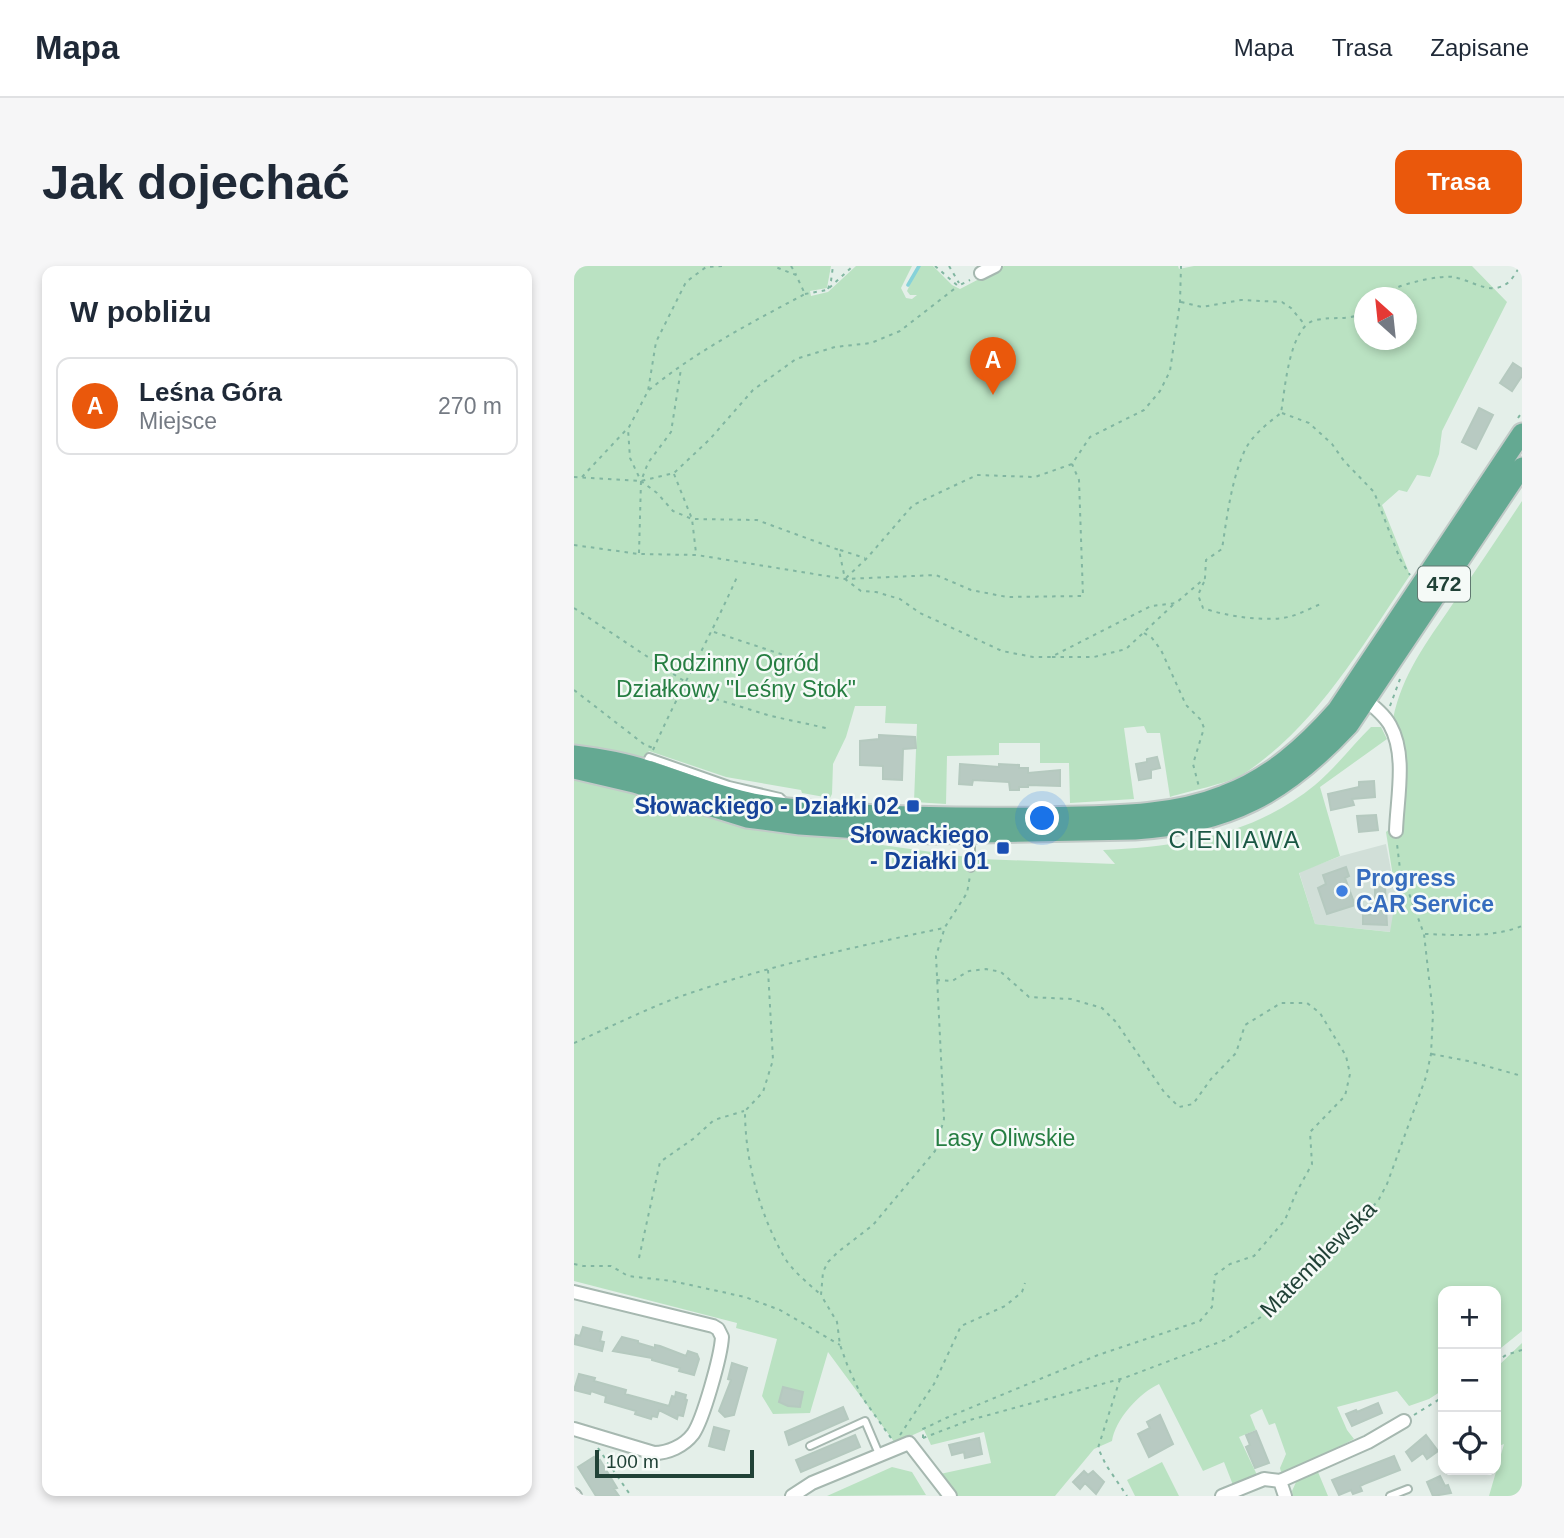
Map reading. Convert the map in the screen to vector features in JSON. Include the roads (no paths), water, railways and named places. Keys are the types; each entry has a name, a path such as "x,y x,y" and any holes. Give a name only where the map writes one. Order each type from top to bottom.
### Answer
{"main road":[{"name":"472","path":"1359,695 1518,429"},
{"name":"472","path":"574,769 634,783 747,818 897,832 1136,814 1171,810 1222,796 1247,786 1289,758 1359,695 1522,467"},
{"name":"472","path":"574,755 646,763 734,798 789,808 972,826"}],"street":[{"path":"977,270 995,266"},
{"path":"1359,695 1383,715 1391,725 1397,742 1399,766 1395,831"},
{"path":"574,1292 713,1326 718,1329 722,1340 698,1423 692,1436 679,1446 653,1453 574,1429"},
{"path":"1222,1496 1264,1479 1280,1481 1368,1442 1404,1421"},
{"path":"792,1496 812,1483 901,1446 950,1496"},
{"path":"1280,1481 1285,1496"}],"lane":[{"path":"971,868 972,826"},
{"path":"810,1446 865,1421 879,1454"},
{"path":"1390,1496 1408,1489"}],"waterway":[{"path":"908,285 919,266"}],"place":[{"name":"Leśna Góra","path":"993,395"},
{"name":"Słowackiego - Działki 02","path":"913,806"},
{"name":"Słowackiego - Działki 01","path":"1003,848"},
{"name":"Progress CAR Service","path":"1342,891"}],"district":[{"name":"CIENIAWA","path":"1235,840"}],"park label":[{"name":"Rodzinny Ogród Działkowy \"Leśny Stok\"","path":"736,676"},
{"name":"Lasy Oliwskie","path":"1005,1138"}]}
